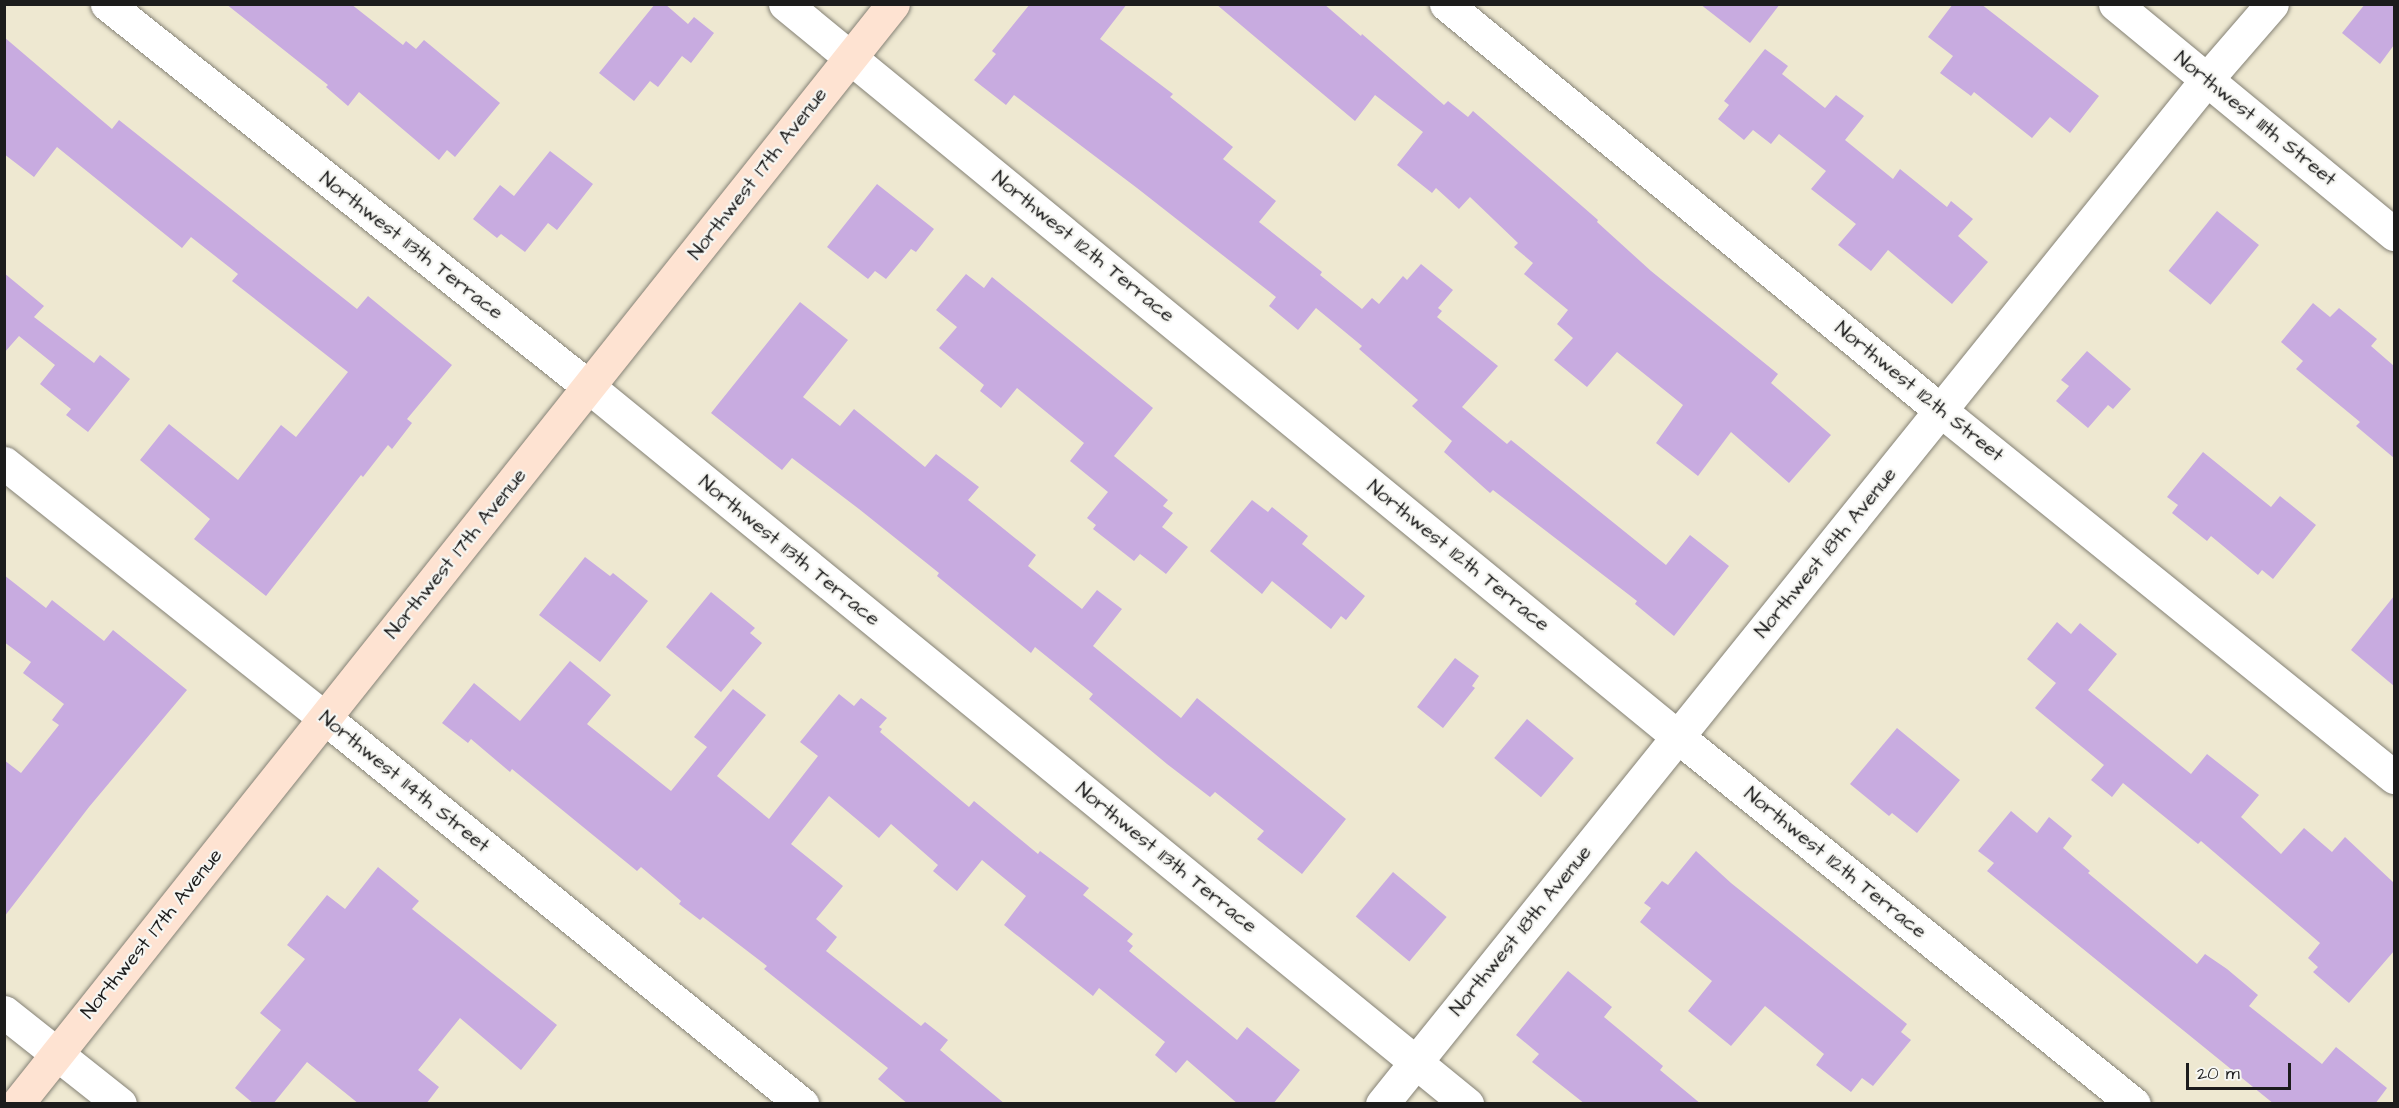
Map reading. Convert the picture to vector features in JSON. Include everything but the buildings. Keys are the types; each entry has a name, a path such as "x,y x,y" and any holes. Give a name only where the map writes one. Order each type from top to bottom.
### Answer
{"main road":[{"name":"Northwest 17th Avenue","path":"17,1104 893,4"}],"street":[{"name":"Northwest 113th Terrace","path":"107,4 589,387 1467,1104"},
{"name":"Northwest 112th Terrace","path":"785,4 1678,738 2134,1104"},
{"name":"Northwest 112th Street","path":"1446,4 1940,410 2394,777"},
{"name":"Northwest 111th Street","path":"2115,4 2394,234"},
{"name":"Northwest 18th Avenue","path":"1382,1104 2207,79 2272,4"},
{"name":"Northwest 114th Street","path":"4,463 325,718 802,1104"},
{"path":"4,1012 120,1104"}]}
